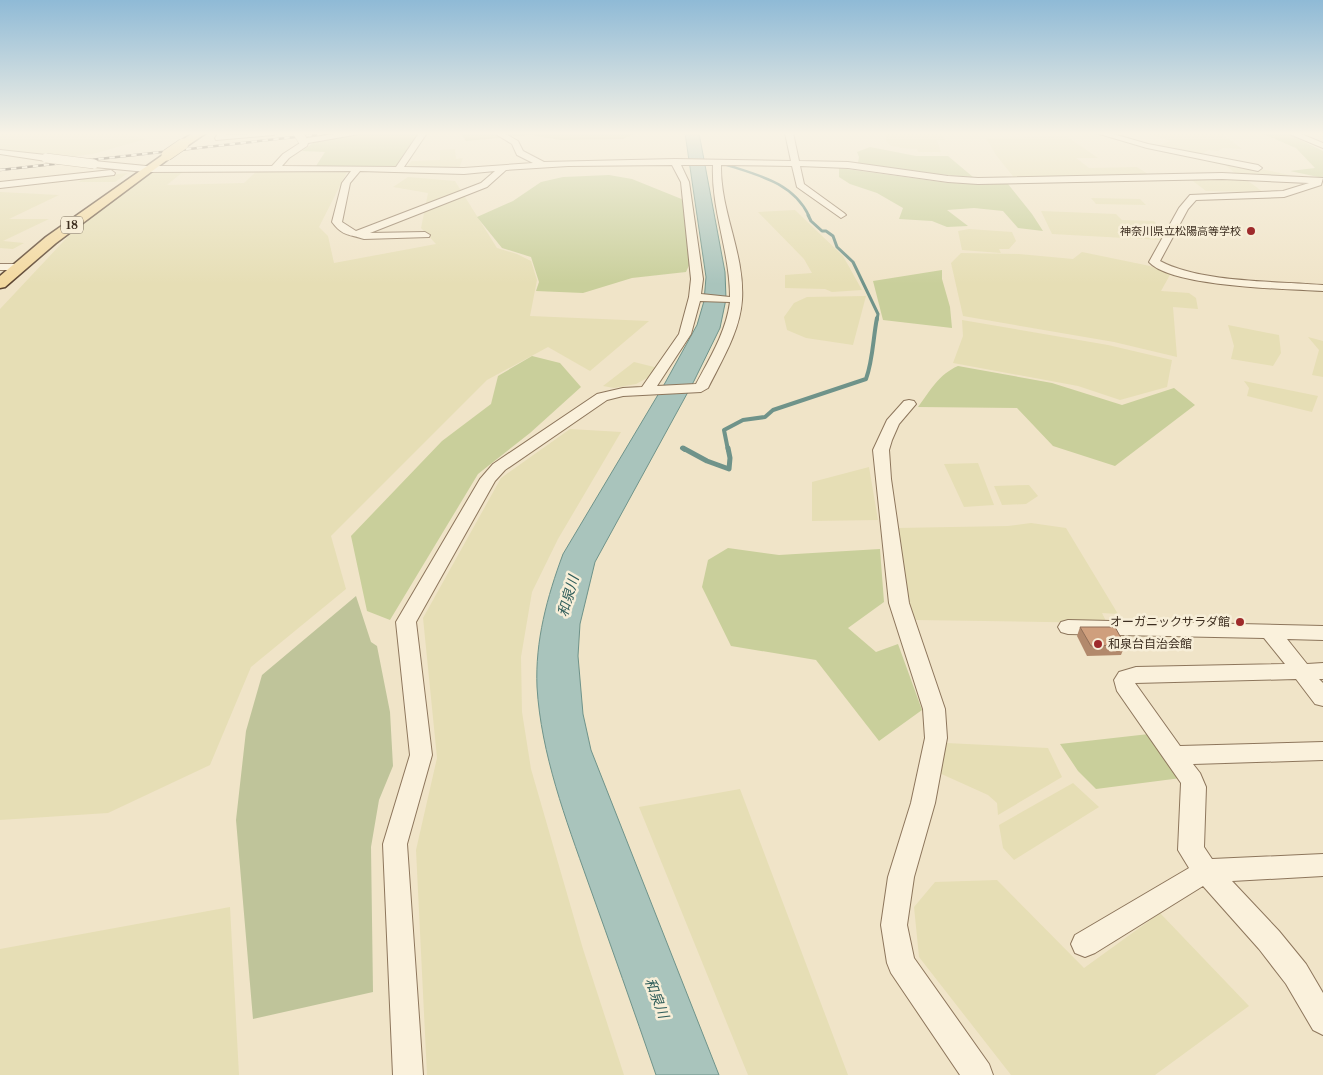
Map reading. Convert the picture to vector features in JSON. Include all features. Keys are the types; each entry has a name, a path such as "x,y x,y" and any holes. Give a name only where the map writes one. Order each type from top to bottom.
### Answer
{"main road":[{"name":"18","path":"0,284 19,267 128,183"}],"street":[{"path":"0,186 24,183"},
{"path":"346,183 337,222 342,228 355,236 361,237 425,236"},
{"path":"361,237 382,224 486,183"},
{"path":"657,389 685,334 700,298 685,183"},
{"path":"408,1075 395,844 421,755 406,622 488,479 499,467 520,451 602,398 623,392 701,388 728,331 736,299 735,276 717,183"},
{"path":"799,183 803,189 841,215"},
{"path":"1314,183 1284,194 1193,197 1184,208 1154,262 1161,268 1196,276 1323,288"},
{"path":"0,267 19,267"},
{"path":"700,298 726,299"},
{"path":"909,404 892,423 884,440 881,450 883,479 899,603 934,710 936,738 923,803 901,877 894,925 901,964 978,1075"},
{"path":"1068,627 1323,633"},
{"path":"1270,632 1323,698"},
{"path":"1323,671 1126,677 1124,680 1124,684 1192,780 1194,787 1191,850 1206,871 1269,940 1296,974 1323,1020"},
{"path":"1175,755 1323,751"},
{"path":"1085,944 1206,871 1323,864"}],"shaded area":[{"path":"137,183 169,183 167,185 341,183 319,227 328,236 334,263 436,244 421,228 428,193 393,187 399,183 456,183 497,248 517,254 531,261 537,280 530,316 649,321 590,371 548,347 487,380 331,536 346,589 251,667 210,765 108,813 0,820 0,309 76,228"},
{"path":"1196,183 1251,183 1263,192 1206,191"},
{"path":"0,192 59,195 9,219 49,219 3,241 24,243 13,249 0,248"},
{"path":"1091,198 1140,199 1146,205 1096,204"},
{"path":"795,210 843,256 862,290 832,292 825,289 785,288 785,275 812,273 804,259 758,212"},
{"path":"1041,211 1116,214 1122,220 1154,221 1164,231 1161,240 1052,234"},
{"path":"969,229 1012,232 1016,241 1009,249 999,249 1001,253 962,250 958,231"},
{"path":"1082,252 1150,266 1171,273 1161,291 1189,293 1196,298 1198,309 1173,307 1177,357 1114,342 963,316 951,263 961,253 1019,254 1073,259"},
{"path":"866,296 853,345 806,338 787,330 784,317 794,303 807,297"},
{"path":"962,320 1108,345 1172,360 1167,387 1120,400 1078,386 953,363 963,336"},
{"path":"1228,325 1279,335 1281,353 1273,366 1231,359 1234,346"},
{"path":"1308,337 1323,341 1323,377 1312,375 1319,350"},
{"path":"634,362 658,368 651,376 636,384 614,388 603,386"},
{"path":"1244,381 1318,396 1312,412 1247,396 1249,388"},
{"path":"570,429 621,432 558,539 532,592 521,657 522,712 531,769 583,949 624,1075 427,1075 416,850 437,758 423,618 501,478"},
{"path":"978,463 994,505 964,507 944,464"},
{"path":"869,467 878,520 812,521 812,482"},
{"path":"1029,485 1038,496 1026,504 1002,505 994,486"},
{"path":"1031,523 1066,528 1118,614 1102,613 1107,623 915,620 900,574 897,528 1008,526"},
{"path":"946,743 1048,748 1062,777 998,815 997,803 988,795 937,772"},
{"path":"1073,783 1099,807 1014,860 1003,848 999,825"},
{"path":"740,789 848,1075 748,1075 639,807"},
{"path":"997,880 1084,968 1160,913 1249,1006 1155,1075 1011,1075 919,957 914,907 935,882"},
{"path":"230,907 239,1075 0,1075 0,949"}],"green space":[{"path":"539,183 642,183 684,200 696,250 686,272 632,278 583,293 536,291 539,282 531,257 502,248 477,217 513,201"},
{"path":"849,183 1008,184 1043,231 1018,228 1003,211 974,208 947,210 968,226 947,227 932,221 899,219 903,208 877,193"},
{"path":"942,270 942,279 950,307 952,328 883,320 873,281"},
{"path":"532,356 560,363 581,387 530,433 478,474 390,620 367,611 351,536 442,441 491,404 498,376"},
{"path":"958,366 1052,383 1122,405 1174,388 1195,405 1115,466 1053,446 1017,408 918,407 940,378"},
{"path":"728,548 779,555 880,549 884,602 848,628 876,652 898,644 922,710 879,741 816,660 731,646 702,587 708,560"},
{"path":"356,596 371,642 377,646 390,712 393,766 379,800 371,847 373,992 253,1019 236,820 246,731 262,675"},
{"path":"1149,734 1181,778 1096,789 1078,771 1060,744"}],"water":[{"name":"和泉川","path":"692,183 708,183 725,272 726,299 720,328 694,381 595,562 580,624 578,656 583,714 591,750 719,1075 656,1075 571,835 549,762 539,712 537,687 538,653 543,619 563,554 665,383 697,325 704,301 706,277"}],"building":[{"path":"1080,627 1115,627 1125,645 1091,646"}],"waterway":[{"path":"776,183 794,195 809,216"},
{"path":"808,215 811,221 822,231 826,231 833,236 837,247 853,262 878,314 877,320"},
{"path":"728,450 724,430 743,420 765,417 773,410 866,379 872,357 877,318"},
{"path":"683,448 707,461 729,469 730,458 728,448"}],"place":[{"name":"神奈川県立松陽高等学校","path":"1251,231"},
{"name":"オーガニックサラダ館","path":"1240,622"},
{"name":"和泉台自治会館","path":"1098,644"}]}
